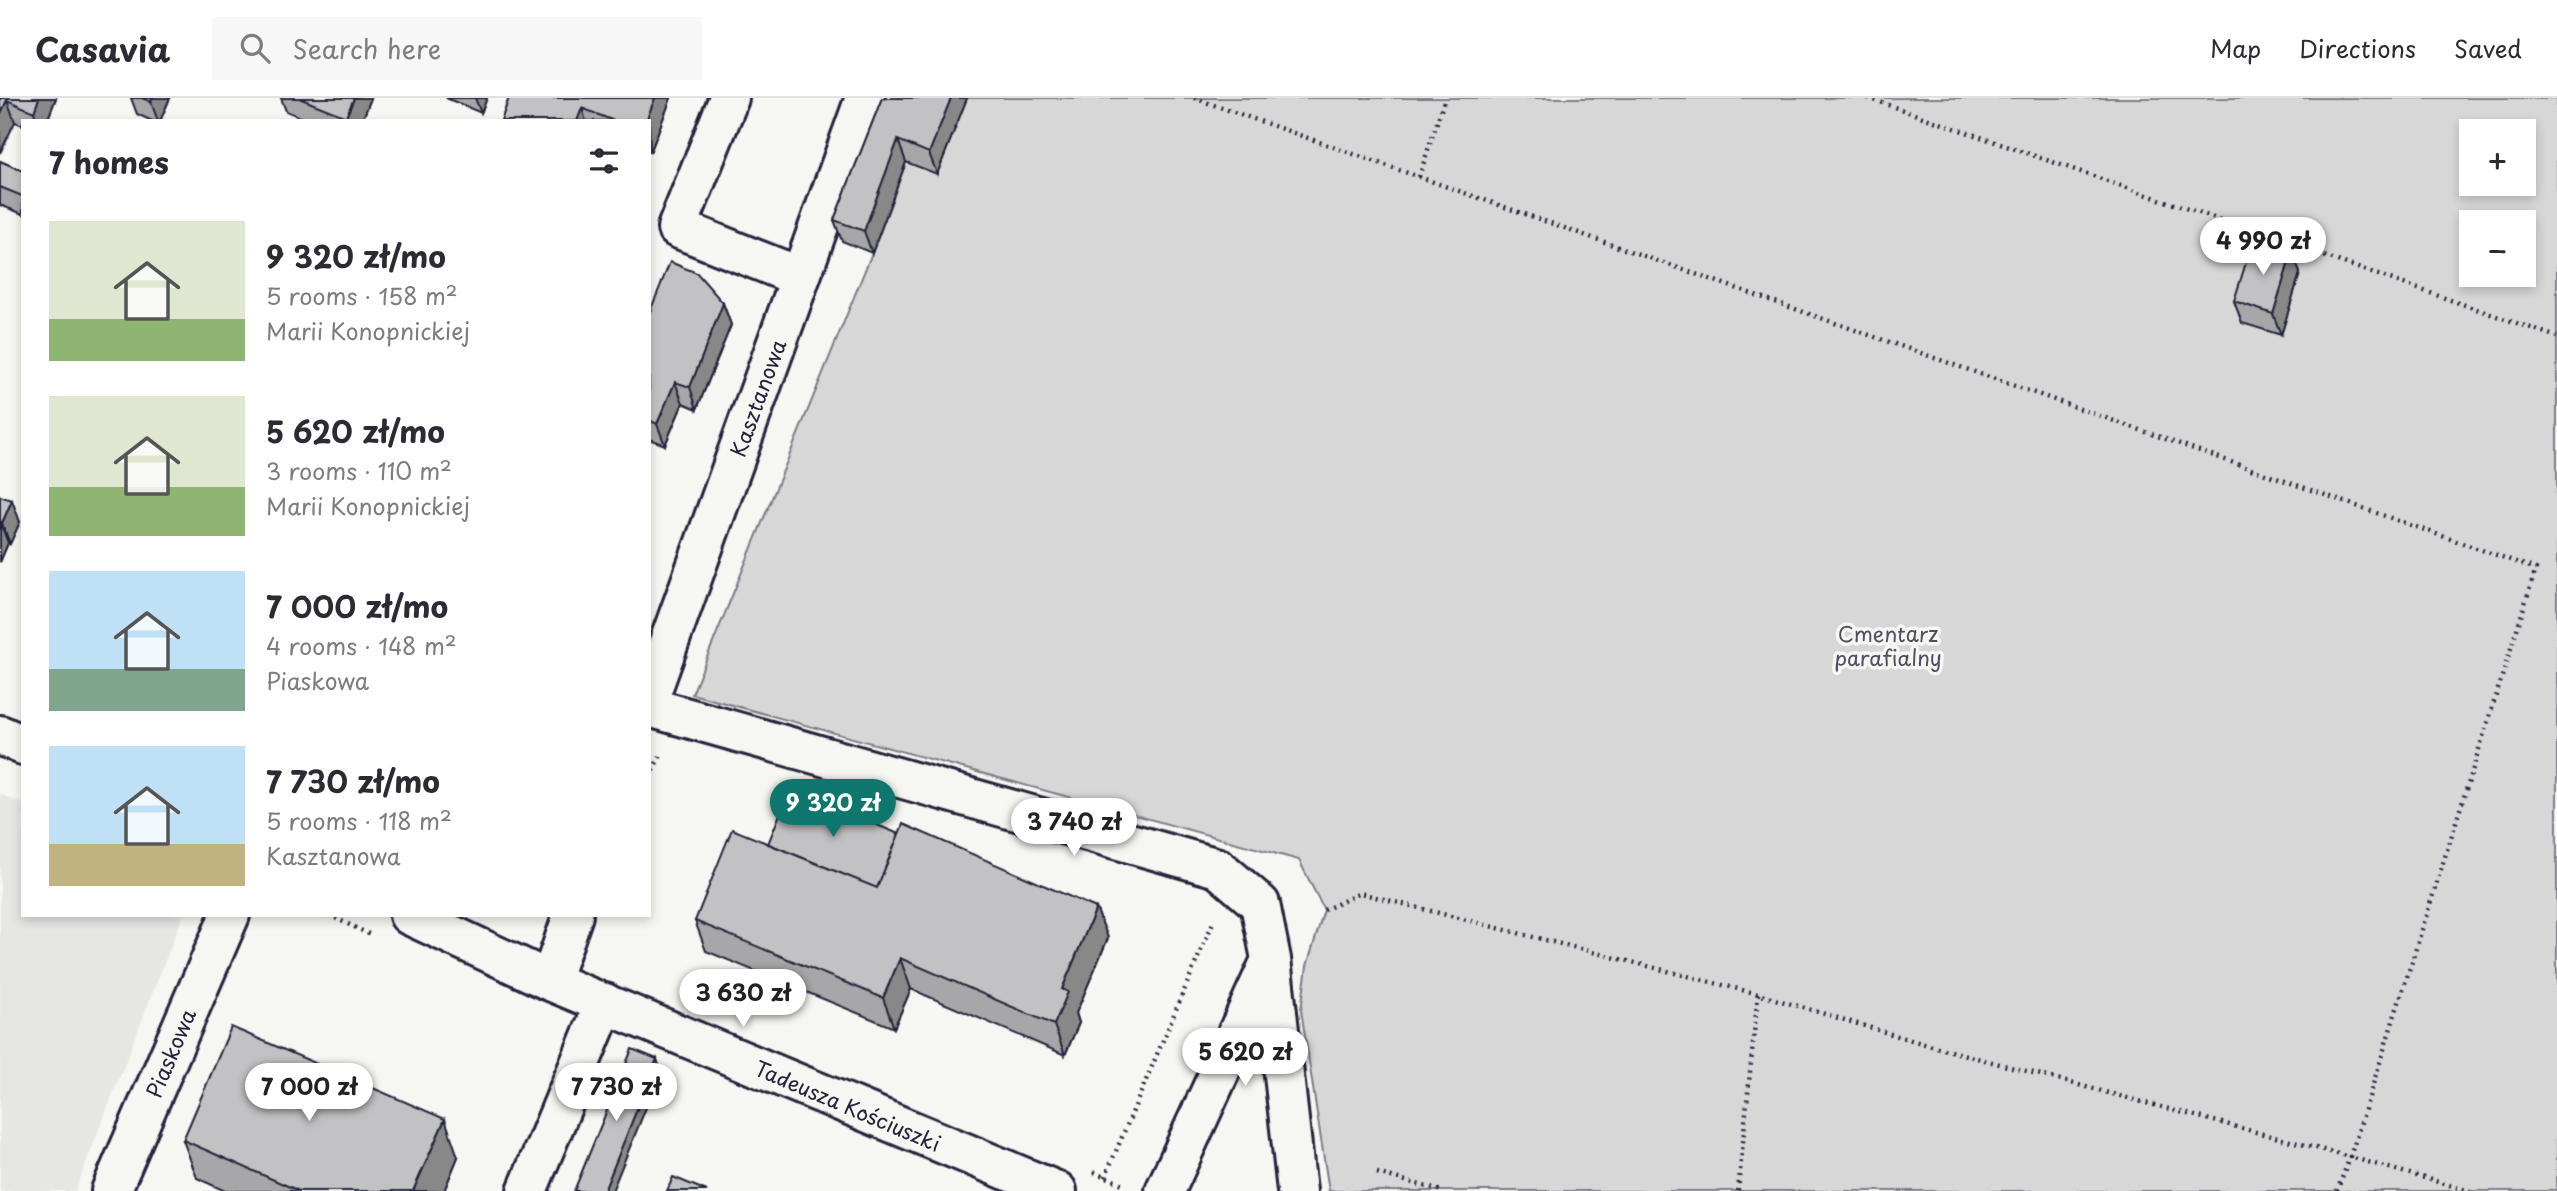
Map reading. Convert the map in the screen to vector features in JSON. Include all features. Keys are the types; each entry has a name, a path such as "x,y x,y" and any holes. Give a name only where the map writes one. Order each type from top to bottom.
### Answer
{"street":[{"path":"729,98 677,228 800,277"},
{"name":"Kasztanowa","path":"651,692 865,98"},
{"path":"651,708 1218,868 1260,904 1271,959 1297,1191"},
{"path":"0,736 21,744"},
{"name":"Piaskowa","path":"111,1191 229,917"},
{"name":"Tadeusza Kościuszki","path":"413,917 551,981 1056,1191"},
{"path":"551,981 572,917"},
{"path":"1166,1191 1271,959"},
{"path":"527,1191 605,1003"}],"path":[{"path":"1194,98 2536,569 2337,1191"},
{"path":"1419,177 1445,98"},
{"path":"1868,98 2557,337"},
{"path":"651,772 659,755 670,754"},
{"path":"1324,910 1360,893 1758,994 1928,1045 2470,1191"},
{"path":"1105,1177 1214,920 1209,910"},
{"path":"1738,1191 1758,994"},
{"path":"1377,1174 1442,1191"}],"shaded area":[{"path":"0,794 21,803 21,917 182,917 75,1191 0,1191"}],"green space":[{"name":"Cmentarz parafialny","path":"967,98 2557,98 2557,1191 1329,1191 1301,1010 1307,966 1324,910 1299,860 692,694 872,253 906,162"}],"building":[{"path":"0,98 39,98 34,112 7,100 0,115"},
{"path":"299,98 354,98 346,117"},
{"path":"509,98 655,98 647,119 609,119 582,108 578,119 502,119"},
{"path":"882,98 951,98 929,153 898,140 864,231 834,220"},
{"path":"0,161 21,170 21,196 0,187"},
{"path":"2253,240 2292,252 2273,314 2234,301"},
{"path":"670,262 697,273 723,303 690,387 675,382 657,424 651,421 651,309"},
{"path":"0,496 12,500 2,523 0,521"},
{"path":"790,789 899,834 877,888 768,844"},
{"path":"903,824 1096,908 1062,989 1068,992 1054,1025 900,958 883,998 695,921 732,829 877,888"},
{"path":"231,1027 445,1119 413,1191 299,1191 183,1140"},
{"path":"632,1049 657,1059 604,1191 574,1191"},
{"path":"673,1177 707,1191 667,1191"}]}
